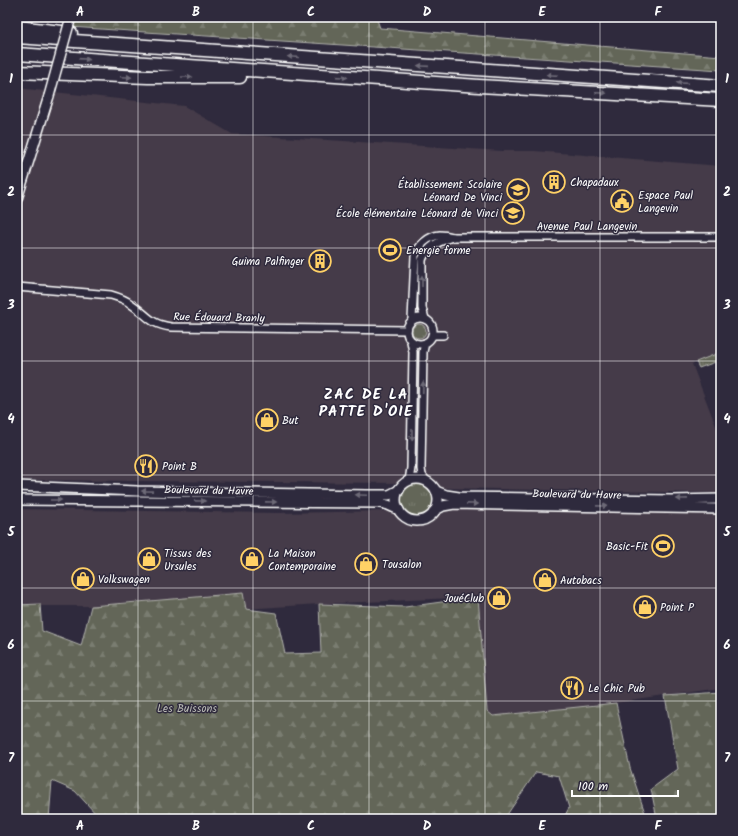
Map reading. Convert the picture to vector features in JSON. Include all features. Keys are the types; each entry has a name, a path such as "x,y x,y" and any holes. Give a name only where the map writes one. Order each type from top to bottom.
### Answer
{"highway":[{"path":"17,27 84,35 121,44"},
{"path":"17,37 721,86"},
{"path":"17,54 721,100"},
{"path":"17,72 148,77 269,77 275,72"}],"main road":[{"path":"17,199 71,17"},
{"path":"409,481 416,479 426,481"},
{"name":"Boulevard du Havre","path":"17,486 137,491 389,495 399,490 402,485 409,481"},
{"name":"Boulevard du Havre","path":"426,481 432,485 436,491 446,495 459,497 671,500 721,499"},
{"path":"399,490 396,500 399,510"},
{"path":"434,511 438,501 436,491"},
{"name":"Boulevard du Havre","path":"17,500 380,503 399,510 406,517 417,520 426,518 443,506 454,504 721,510"}],"street":[{"name":"Avenue Paul Langevin","path":"412,320 414,308 415,256 420,245 439,235 453,237 721,237"},
{"path":"411,340 418,344 425,343 432,335 432,328 425,320 422,308 422,260 424,253 440,241 453,237"},
{"name":"Rue Édouard Branly","path":"17,288 111,294 131,303 153,322 162,326 171,327 407,330"},
{"path":"409,481 411,468 413,352 411,340 407,334 407,330 412,320 419,318 425,320"},
{"path":"432,335 443,335"},
{"path":"425,343 423,352 421,469 422,475 426,481"}],"shaded area":[{"path":"17,88 184,106 232,134 502,151 535,151 721,166 721,352 692,364 721,439 721,493 439,488 429,479 419,475 405,478 397,483 17,480"},
{"path":"451,508 721,514 721,688 616,703 493,716 487,711 478,597 319,604 246,609 243,593 91,606 17,606 17,509 278,513 392,511 409,525 426,525 439,512"}],"green space":[{"path":"72,17 376,17 380,28 721,56 721,70 70,27"},
{"path":"419,324 424,326 426,331 424,336 419,338 414,336 412,331 414,326"},
{"path":"721,352 721,360 699,368 696,362"},
{"path":"414,484 420,484 430,491 433,500 432,506 426,513 420,516 414,516 404,509 401,503 401,497 408,487"},
{"name":"Les Buissons","path":"243,593 246,609 276,613 285,654 321,653 319,604 405,607 478,597 487,711 493,716 616,703 630,768 647,819 563,819 569,808 559,776 536,772 504,819 98,819 97,815 75,791 52,781 49,819 17,819 17,605 40,604 42,631 81,646 91,606"},
{"path":"721,692 721,819 657,819 651,789 678,769 665,696"}],"place":[{"name":"Chapadaux","path":"554,182"},
{"name":"Établissement Scolaire Léonard De Vinci","path":"518,190"},
{"name":"Espace Paul Langevin","path":"622,201"},
{"name":"École élémentaire Léonard de Vinci","path":"513,213"},
{"name":"Energie forme","path":"390,250"},
{"name":"Guima Palfinger","path":"320,261"},
{"name":"But","path":"267,420"},
{"name":"Point B","path":"146,466"},
{"name":"Basic-Fit","path":"663,546"},
{"name":"Tissus des Ursules","path":"149,559"},
{"name":"La Maison Contemporaine","path":"252,559"},
{"name":"Tousalon","path":"366,564"},
{"name":"Volkswagen","path":"83,579"},
{"name":"Autobacs","path":"545,580"},
{"name":"JouéClub","path":"499,598"},
{"name":"Point P","path":"645,607"},
{"name":"Le Chic Pub","path":"572,688"}],"district":[{"name":"ZAC DE LA PATTE D'OIE","path":"366,402"}]}
